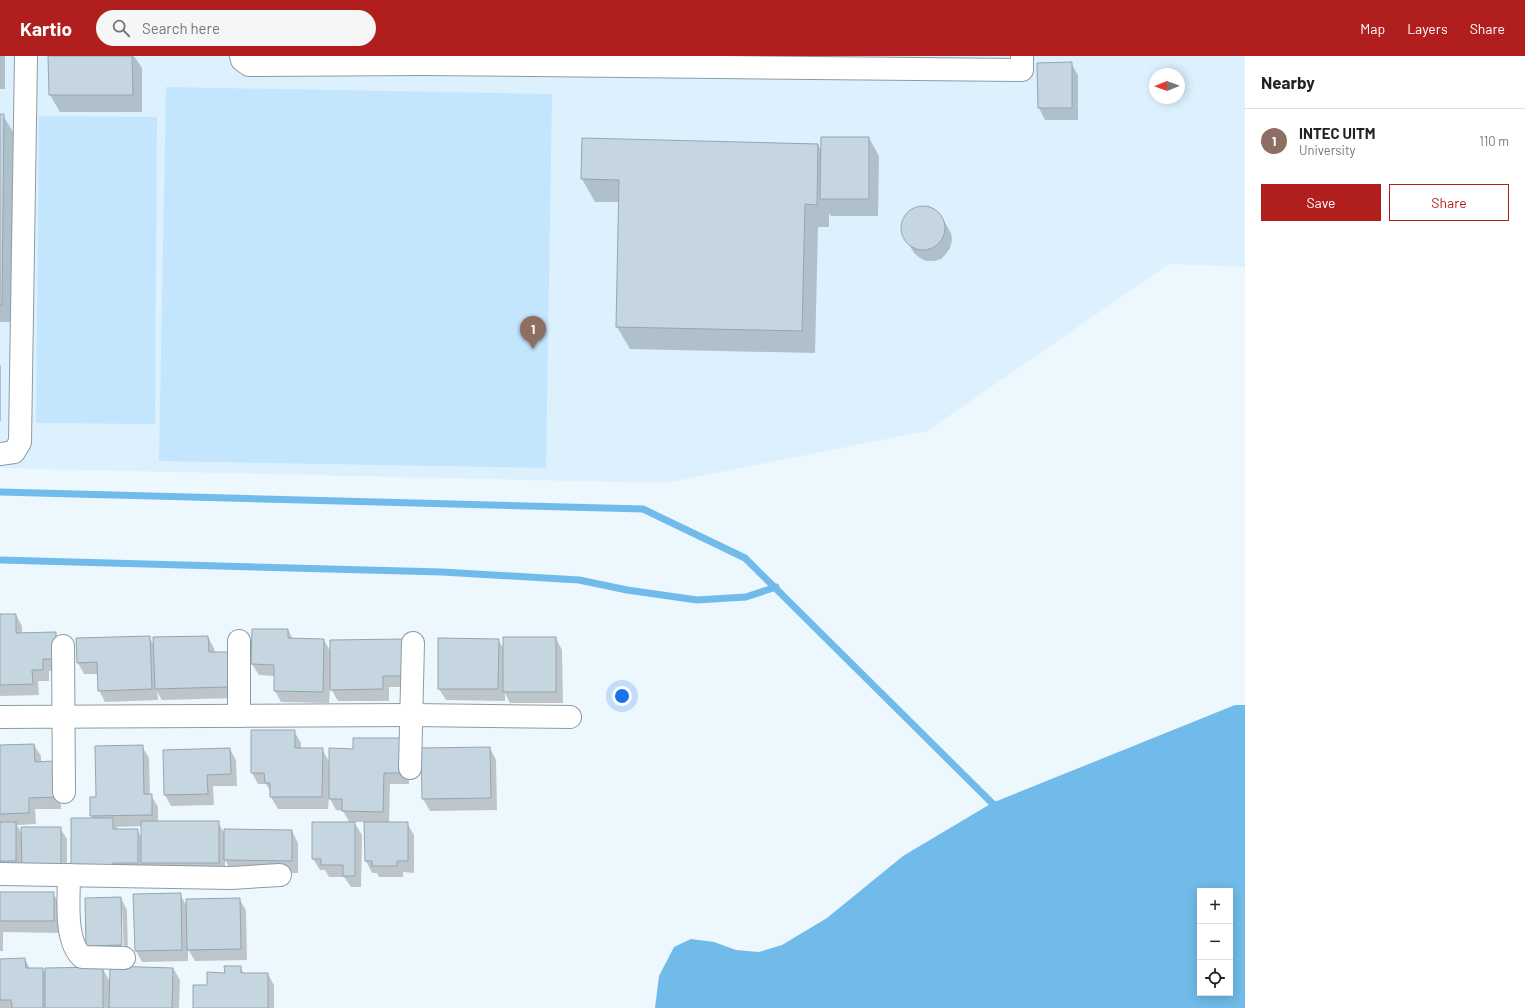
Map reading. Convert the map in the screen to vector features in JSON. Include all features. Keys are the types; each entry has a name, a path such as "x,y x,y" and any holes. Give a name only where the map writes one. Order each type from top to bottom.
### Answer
{"street":[{"path":"0,454 14,452 20,442 26,56"},
{"path":"245,61 1022,70 1022,56"},
{"path":"239,641 239,716"},
{"path":"410,768 413,643"},
{"path":"63,646 64,792"},
{"path":"0,717 570,717"},
{"path":"0,874 231,878 280,875"},
{"path":"69,874 69,922 76,952 82,957 124,958"}],"shaded area":[{"path":"0,56 1245,56 1245,267 1169,264 927,431 665,483 0,468"},
{"path":"166,87 552,94 546,468 159,461"},
{"path":"39,116 157,117 155,424 36,423"}],"water":[{"path":"1235,705 1245,705 1245,1008 655,1008 659,976 674,947 691,939 714,942 736,950 759,952 782,945 827,918 903,856 992,803"}],"building":[{"path":"48,56 132,56 133,95 49,95"},
{"path":"1072,62 1072,108 1038,108 1037,63"},
{"path":"0,114 4,114 2,305 0,305"},
{"path":"821,137 869,137 869,199 820,199"},
{"path":"582,138 818,144 817,205 805,204 802,331 616,327 619,180 581,179"},
{"path":"919,206 927,206 939,212 945,224 945,232 939,244 927,250 919,250 907,244 901,232 901,224 907,212"},
{"path":"0,614 16,614 16,633 56,632 56,659 43,659 43,670 32,670 33,684 0,685"},
{"path":"252,629 288,629 288,638 324,639 323,692 274,691 274,665 251,664"},
{"path":"150,636 152,689 98,691 97,662 77,663 76,638"},
{"path":"208,636 209,652 228,652 229,687 155,689 153,637"},
{"path":"503,637 556,637 556,692 503,692"},
{"path":"438,638 499,639 498,689 438,689"},
{"path":"405,639 406,676 383,676 383,689 330,690 330,640"},
{"path":"251,730 295,730 295,748 323,748 322,797 270,797 270,783 265,783 264,773 251,773"},
{"path":"353,738 404,738 403,773 384,773 383,812 342,811 342,799 329,799 329,748 353,749"},
{"path":"34,744 35,762 53,761 55,797 29,798 29,813 0,814 0,745"},
{"path":"143,745 144,794 152,794 152,815 90,816 90,797 96,797 95,746"},
{"path":"490,747 491,798 422,799 421,748"},
{"path":"230,748 231,774 207,775 208,794 164,795 163,750"},
{"path":"71,818 113,818 113,829 138,829 138,863 113,863 113,872 71,872"},
{"path":"141,821 219,821 219,863 141,863"},
{"path":"0,822 16,822 16,861 0,861"},
{"path":"312,822 355,822 355,876 343,876 343,865 321,865 321,859 312,859"},
{"path":"364,822 408,822 408,861 397,861 397,866 372,866 372,861 365,861"},
{"path":"21,827 61,827 61,870 22,871"},
{"path":"224,829 292,830 292,861 224,860"},
{"path":"0,892 54,892 54,921 0,921"},
{"path":"181,893 182,950 135,951 133,894"},
{"path":"121,897 122,945 86,946 85,898"},
{"path":"240,898 241,949 187,950 186,899"},
{"path":"25,958 26,968 43,968 43,1008 12,1008 11,1000 0,1000 0,959"},
{"path":"110,966 173,968 172,1008 109,1008"},
{"path":"224,966 241,966 241,973 268,973 268,1008 193,1008 193,985 207,985 207,972 225,973"},
{"path":"103,967 103,1008 45,1008 45,968"}],"waterway":[{"path":"0,492 643,509 745,558 999,809"},
{"path":"0,560 442,572 579,580 627,590 697,600 746,597 776,587"}],"place":[{"name":"INTEC UITM","path":"533,349"}]}
